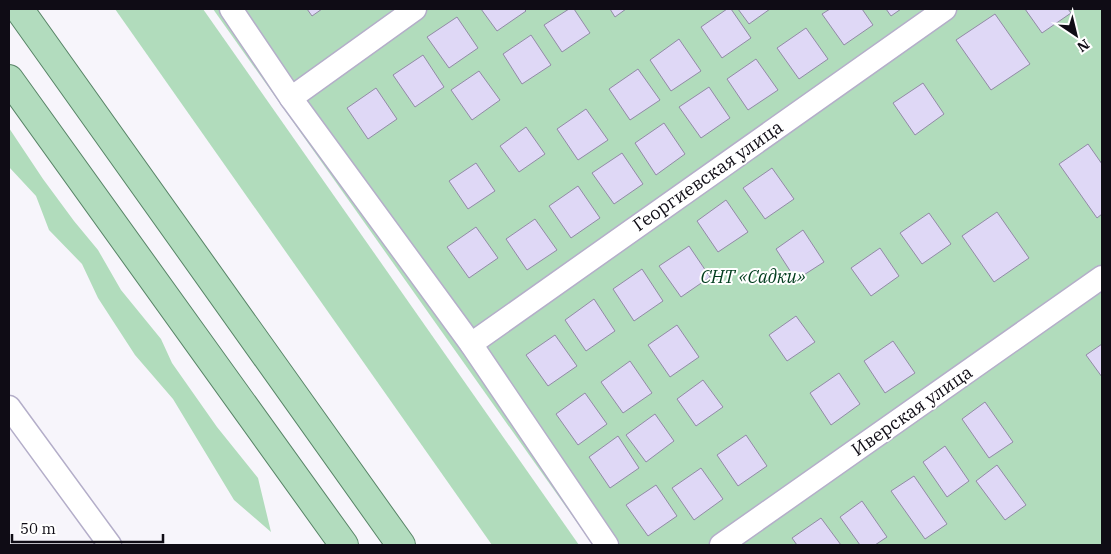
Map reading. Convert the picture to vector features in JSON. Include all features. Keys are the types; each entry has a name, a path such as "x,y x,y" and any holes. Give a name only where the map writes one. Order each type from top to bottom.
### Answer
{"main road":[{"path":"19,9 401,545"},
{"path":"9,79 344,545"}],"street":[{"path":"231,9 291,98 471,344 608,545"},
{"path":"291,98 415,9"},
{"name":"Георгиевская улица","path":"471,344 945,9"},
{"name":"Иверская улица","path":"721,545 1102,277"},
{"path":"9,407 110,545"}],"green space":[{"path":"115,9 203,9 579,545 492,545"},
{"name":"СНТ «Садки»","path":"213,9 1102,9 1102,545 593,545"},
{"path":"9,128 43,179 98,250 121,290 161,339 172,363 217,427 258,478 271,532 234,500 173,399 135,355 98,298 82,264 49,230 36,196 9,167"}],"building":[{"path":"307,9 322,9 312,16"},
{"path":"481,9 524,9 526,11 497,31"},
{"path":"569,9 574,9 590,33 562,52 544,25"},
{"path":"610,9 626,9 615,17"},
{"path":"727,9 731,9 751,38 722,58 701,27"},
{"path":"738,9 770,9 749,24"},
{"path":"830,9 862,9 873,25 844,45 822,14"},
{"path":"886,9 901,9 891,16"},
{"path":"1025,9 1068,9 1071,13 1042,33"},
{"path":"995,14 1030,64 991,90 956,40"},
{"path":"457,17 478,48 449,68 427,37"},
{"path":"806,28 828,59 799,79 777,48"},
{"path":"531,35 551,65 522,84 503,54"},
{"path":"679,39 701,71 671,91 650,60"},
{"path":"423,55 444,87 415,107 393,75"},
{"path":"756,59 778,90 748,110 727,79"},
{"path":"638,69 660,100 630,120 609,89"},
{"path":"479,71 500,100 472,120 451,90"},
{"path":"923,83 944,114 915,135 893,103"},
{"path":"709,87 730,118 701,138 679,107"},
{"path":"376,88 397,119 368,139 347,108"},
{"path":"586,109 608,140 578,160 557,129"},
{"path":"664,123 685,154 656,175 635,143"},
{"path":"526,127 545,154 519,172 500,146"},
{"path":"1088,144 1102,164 1102,214 1097,218 1059,164"},
{"path":"622,153 643,184 614,204 592,173"},
{"path":"476,163 495,191 468,209 449,181"},
{"path":"772,168 794,199 765,219 743,188"},
{"path":"578,186 600,218 571,238 549,206"},
{"path":"726,200 748,232 718,252 697,221"},
{"path":"997,212 1029,258 994,282 962,236"},
{"path":"929,213 951,244 922,264 900,233"},
{"path":"535,219 557,250 527,270 506,239"},
{"path":"476,227 498,258 469,278 447,247"},
{"path":"803,230 824,262 796,280 776,249"},
{"path":"689,246 710,277 681,297 659,266"},
{"path":"880,248 899,276 871,296 851,268"},
{"path":"642,269 663,301 634,321 613,289"},
{"path":"594,299 615,331 586,351 565,320"},
{"path":"796,316 815,342 787,361 769,335"},
{"path":"677,325 699,357 670,377 648,345"},
{"path":"555,335 577,366 548,386 526,355"},
{"path":"893,341 915,373 885,393 864,361"},
{"path":"1102,344 1102,377 1086,355"},
{"path":"630,361 652,393 623,413 601,382"},
{"path":"839,373 860,404 831,425 810,393"},
{"path":"703,380 723,407 696,426 677,399"},
{"path":"585,393 607,424 578,445 556,414"},
{"path":"985,402 1013,442 989,458 962,419"},
{"path":"655,414 674,441 646,462 626,435"},
{"path":"746,435 767,466 738,486 717,455"},
{"path":"618,436 639,468 610,488 589,457"},
{"path":"945,446 969,481 947,497 923,462"},
{"path":"997,465 1026,505 1005,520 976,481"},
{"path":"701,468 723,499 694,520 672,488"},
{"path":"914,476 947,524 925,539 891,491"},
{"path":"656,485 677,516 648,536 626,505"},
{"path":"862,501 887,537 875,545 860,545 840,517"},
{"path":"821,518 841,545 797,545 792,538"}]}
